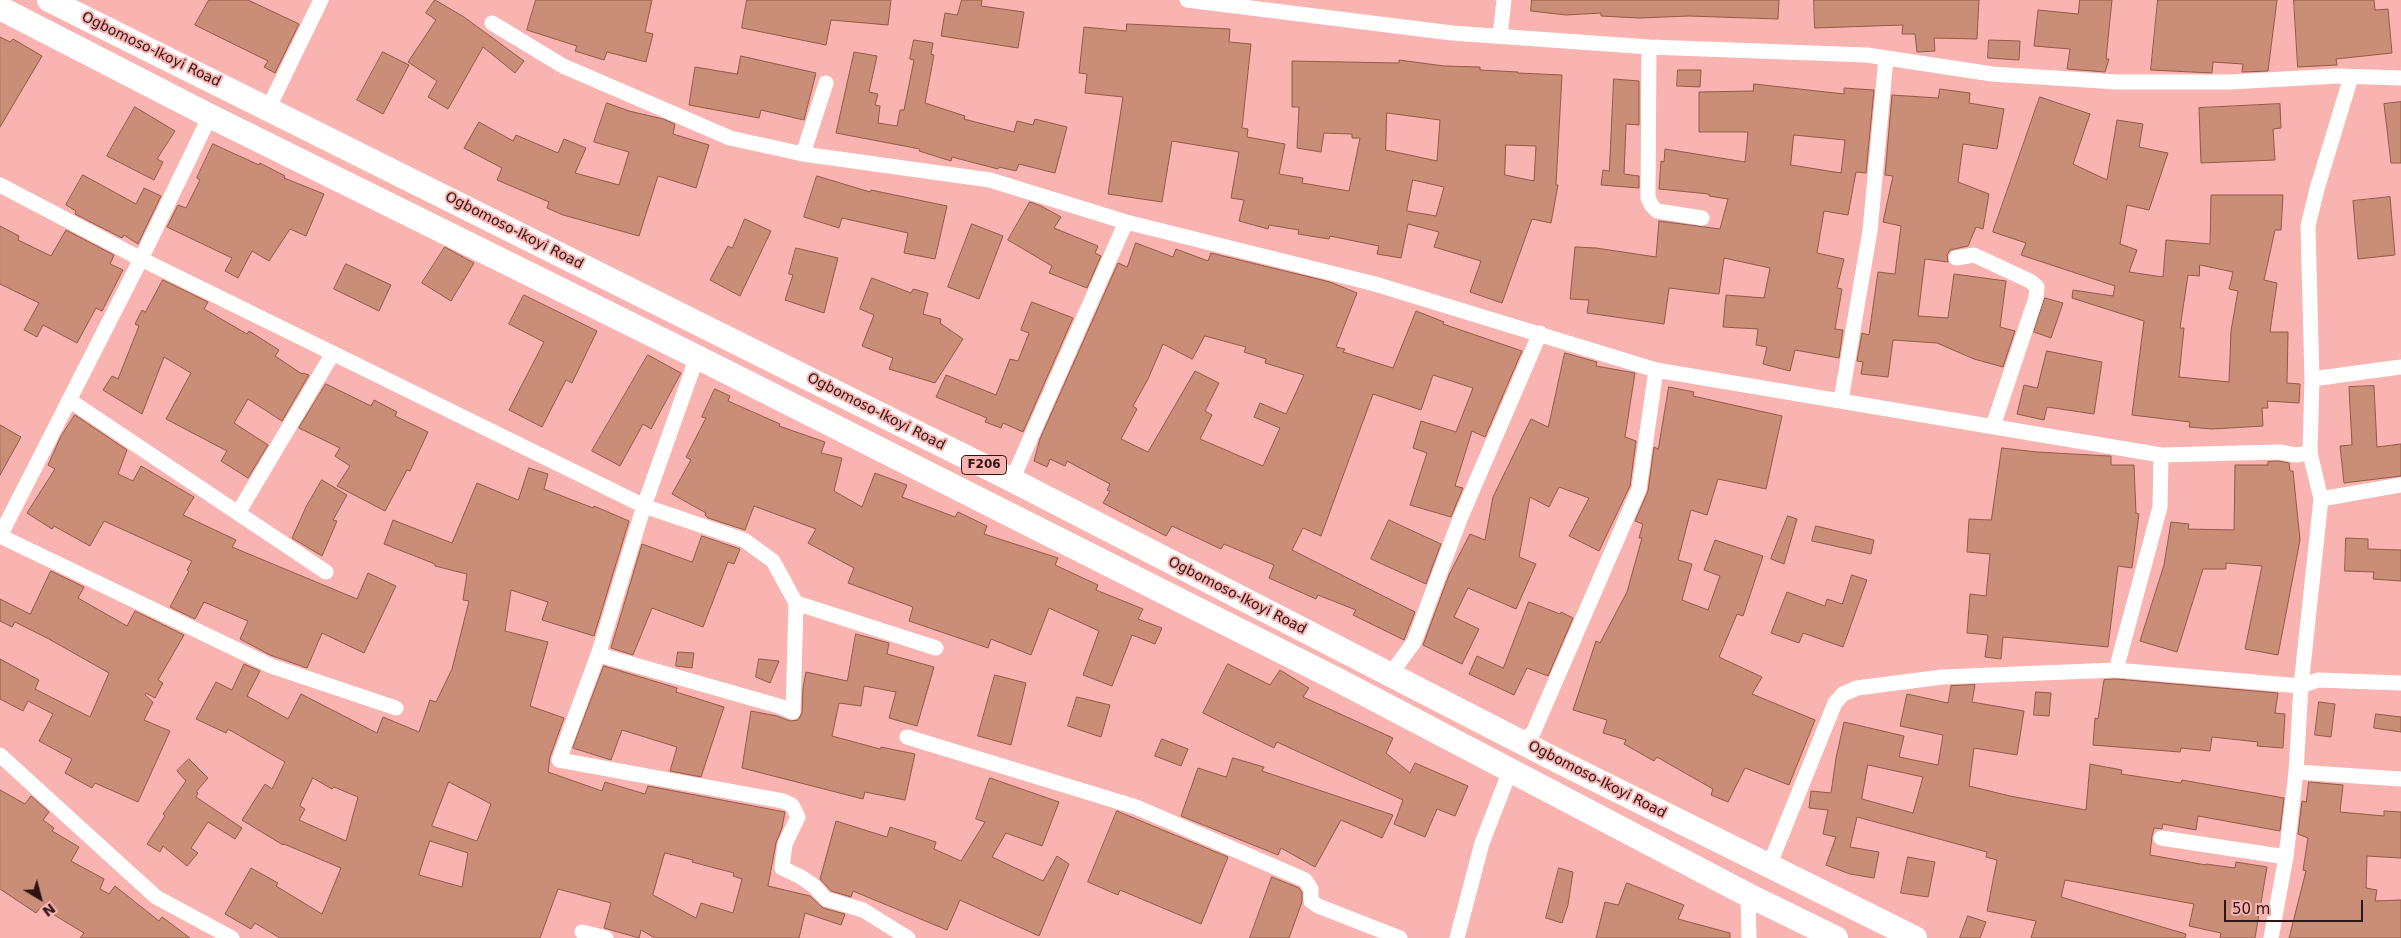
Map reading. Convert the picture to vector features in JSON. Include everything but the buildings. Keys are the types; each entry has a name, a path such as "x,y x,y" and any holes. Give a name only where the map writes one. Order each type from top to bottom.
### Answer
{"main road":[{"name":"Ogbomoso-Ikoyi Road","path":"49,0 1012,480 1520,742 1915,938"},
{"name":"Ogbomoso-Ikoyi Road","path":"0,8 210,116 697,357 1338,680 1748,895 1836,938"}],"street":[{"path":"268,109 321,0"},
{"path":"1186,0 1452,33 1649,48 1867,55 1992,74 2117,82 2230,82 2351,77 2401,78"},
{"path":"1500,36 1504,0"},
{"path":"492,23 563,66 730,138 803,154 990,180 1126,222 1375,284 1656,370 2161,454 2280,452 2296,455 2310,453"},
{"path":"1649,48 1648,198 1657,211 1702,218"},
{"path":"1841,400 1870,231 1886,58"},
{"path":"2272,938 2286,857 2296,772 2301,686 2321,499 2310,453 2312,379 2308,226 2317,189 2351,77"},
{"path":"803,154 826,83"},
{"path":"210,116 141,259 0,536 271,666 396,708"},
{"path":"0,185 141,259 644,506 744,540 773,561 796,603 793,712 769,703 603,656 599,652"},
{"path":"1012,480 1126,222"},
{"path":"1956,258 1974,255 2030,281 2037,287 2036,298 1993,426"},
{"path":"1390,675 1414,642 1460,519 1540,333"},
{"path":"238,513 333,353"},
{"path":"697,357 644,506 599,652 559,760 783,801 792,806 798,817 785,844 782,868 814,886 826,899 863,910 908,938"},
{"path":"2312,379 2401,367"},
{"path":"1520,742 1533,733 1639,489 1656,370"},
{"path":"69,400 326,572"},
{"path":"2116,670 2160,507 2161,454"},
{"path":"2321,499 2401,485"},
{"path":"796,603 936,648"},
{"path":"1769,866 1835,703 1843,694 1857,688 1942,677 2116,670 2301,686 2318,680 2401,683"},
{"path":"907,737 1136,807 1305,880 1311,889 1311,901 1318,906 1400,938"},
{"path":"0,755 156,896 232,938"},
{"path":"1456,938 1482,843 1510,771"},
{"path":"2296,772 2401,779"},
{"path":"2161,838 2286,857"},
{"path":"1748,895 1749,938"},
{"path":"582,932 606,938"}]}
